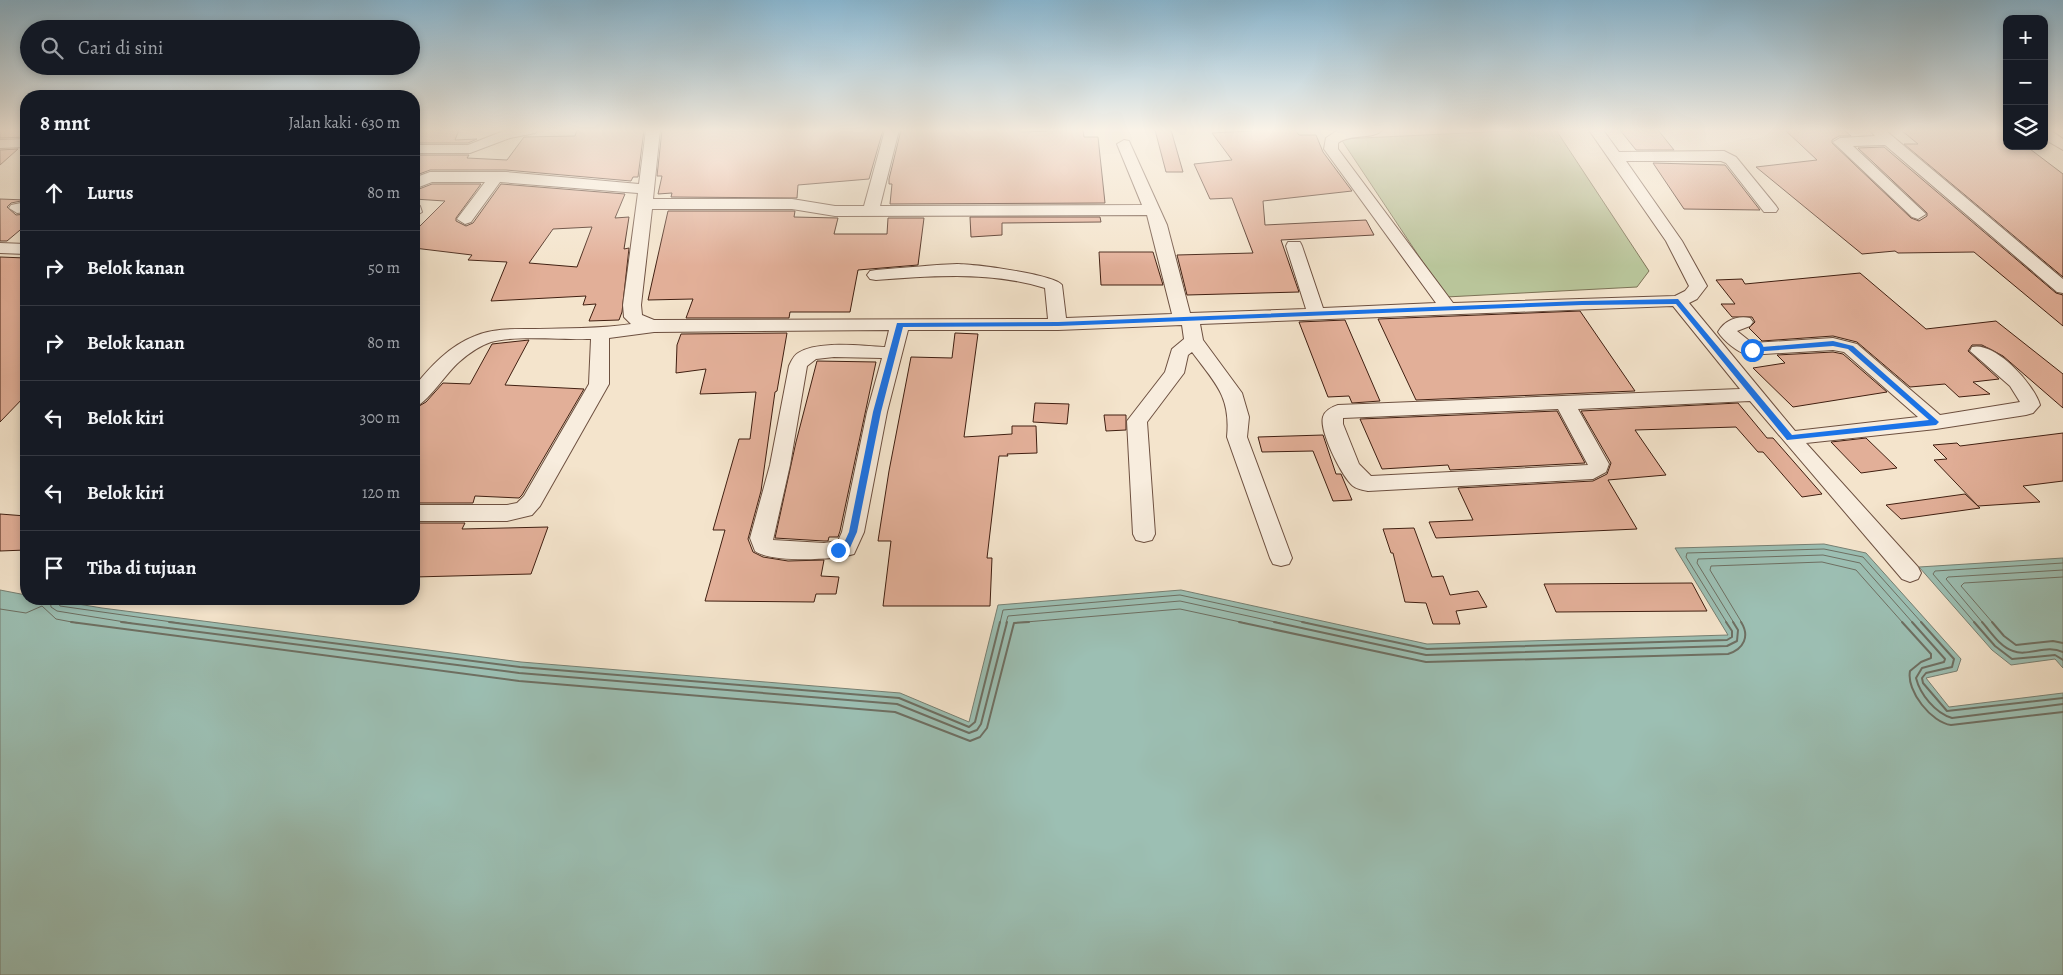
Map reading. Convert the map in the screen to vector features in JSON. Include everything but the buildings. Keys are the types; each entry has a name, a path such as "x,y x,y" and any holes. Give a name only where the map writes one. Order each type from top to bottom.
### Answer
{"street":[{"path":"420,179 440,176 496,177 645,196 792,204 835,211 1151,210"},
{"path":"647,176 632,305 633,317 654,326"},
{"path":"872,210 872,199 880,176"},
{"path":"1137,176 1159,225 1194,341 1232,392 1239,417 1237,437 1281,558"},
{"path":"1350,176 1448,308"},
{"path":"420,393 460,352 482,339 503,335 600,334 627,332 654,326 1058,324 1448,308 1678,302 1691,294 1698,286 1674,241 1629,176"},
{"path":"1743,176 1770,209"},
{"path":"1876,176 1918,214"},
{"path":"1931,176 2063,288"},
{"path":"465,219 496,177"},
{"path":"1294,246 1316,313"},
{"path":"0,248 20,249"},
{"path":"876,275 960,269 1034,279 1053,285 1058,324"},
{"path":"1678,302 1753,395 1910,573"},
{"path":"1744,322 1730,327 1727,332 1748,349 1833,344 1856,350 1936,422"},
{"path":"891,353 828,352 806,356 802,359 798,366 780,465 763,529 762,545 777,550 792,551 824,551 846,548 853,532 891,353 900,325"},
{"path":"420,513 507,513 524,509 532,502 599,384 600,334"},
{"path":"1144,534 1137,421 1174,373 1179,354 1194,341"},
{"path":"1790,438 1936,422 2019,409 2030,405 2026,392 1979,351"},
{"path":"1564,402 1599,464 1598,470 1592,472 1368,484 1360,481 1353,471 1333,424 1333,417 1338,412 1564,402 1753,395"}],"green space":[{"path":"1365,176 1586,176 1649,271 1637,287 1446,297"}],"water":[{"path":"1824,544 1866,553 1961,659 1957,671 1926,678 1949,707 2063,693 2063,975 0,975 0,590 20,594 20,605 84,605 521,662 900,693 969,722 998,605 1181,590 1427,644 1728,635 1675,548"},
{"path":"2063,558 2063,668 2055,659 2011,665 1992,650 1919,567"}],"route":[{"path":"838,550 846,548 853,532 877,412 891,353 900,325 1058,324 1582,303 1678,302 1790,438 1936,422 1856,350 1833,344 1752,350"}]}
